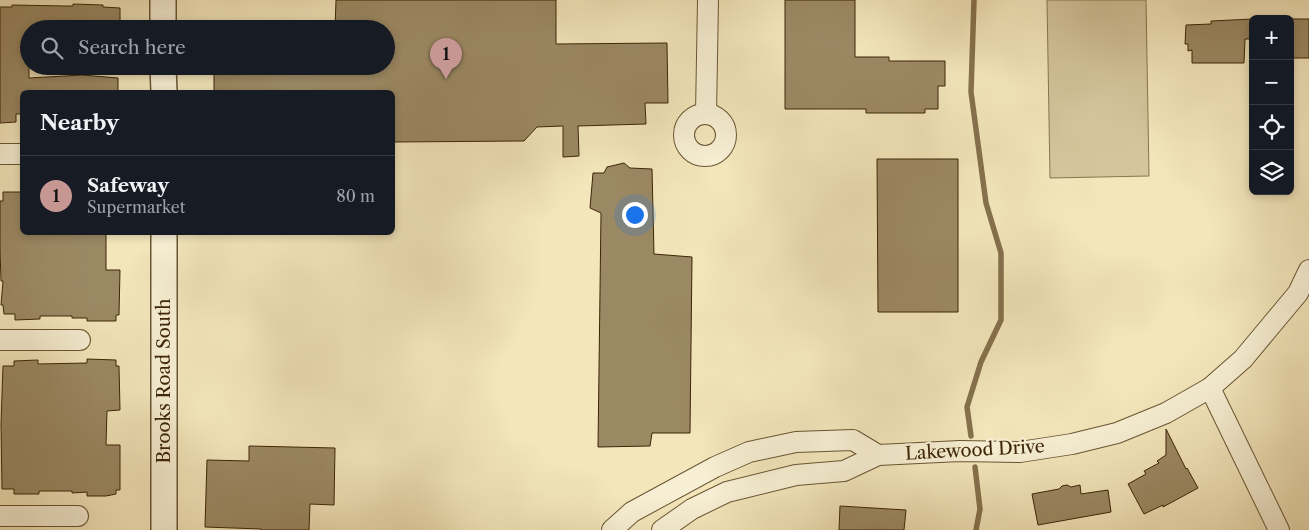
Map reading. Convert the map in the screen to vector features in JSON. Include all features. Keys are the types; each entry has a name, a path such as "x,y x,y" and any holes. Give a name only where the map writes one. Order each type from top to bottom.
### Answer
{"street":[{"path":"163,0 163,20"},
{"path":"706,114 708,0"},
{"path":"164,75 164,90"},
{"path":"0,154 20,154"},
{"name":"Brooks Road South","path":"164,235 164,530"},
{"name":"Lakewood Drive","path":"662,530 692,509 727,492 796,475 844,471 878,455 1020,452 1072,444 1117,433 1166,413 1210,388 1243,359 1298,293 1309,270"},
{"path":"0,340 80,340"},
{"path":"1210,388 1278,530"},
{"path":"612,530 632,512 715,467 749,452 796,442 853,440 878,455"},
{"path":"0,516 78,516"}],"shaded area":[{"path":"1047,0 1146,0 1149,176 1050,178"}],"building":[{"path":"336,0 556,0 556,44 667,43 668,103 645,103 646,124 578,126 579,156 563,157 563,126 537,127 524,141 395,142 395,90 214,90 214,75 395,75 395,20 335,20"},
{"path":"785,0 855,0 855,57 889,57 889,61 945,61 945,86 938,86 938,109 925,109 925,113 866,113 866,109 785,109"},
{"path":"73,4 103,5 103,7 120,8 120,20 20,20 20,75 29,75 29,78 82,75 118,78 118,90 20,90 20,114 16,114 16,122 0,123 0,7 12,7 12,5 73,6"},
{"path":"1249,19 1249,39 1245,39 1244,63 1192,63 1192,50 1188,51 1188,44 1185,44 1186,25 1211,24 1211,21"},
{"path":"1294,19 1309,19 1309,58 1294,58"},
{"path":"877,159 958,159 958,312 878,312"},
{"path":"624,163 630,168 652,169 654,254 692,257 690,433 652,433 650,446 598,447 601,213 590,208 593,173 604,173 607,167"},
{"path":"3,192 20,192 20,235 106,235 106,270 120,270 119,315 116,315 116,321 87,321 87,318 72,318 72,316 40,316 40,319 15,320 15,314 4,314 3,305 1,305 3,281 1,281 0,250 0,201 3,201"},
{"path":"87,359 116,360 116,366 119,366 120,410 107,411 106,445 120,445 120,490 116,490 116,494 106,496 87,496 87,492 72,493 72,491 39,491 39,494 14,494 14,489 2,489 1,424 3,366 14,366 14,361 38,360 38,364 87,363"},
{"path":"1166,429 1198,488 1163,507 1163,505 1144,514 1128,484 1146,474 1144,471 1159,463 1157,461 1166,455"},
{"path":"249,446 335,448 334,505 310,504 309,530 205,527 207,460 249,461"},
{"path":"1067,485 1071,487 1080,485 1081,494 1108,490 1111,512 1038,525 1032,494 1059,489"},
{"path":"840,506 906,510 904,530 839,530"}],"waterway":[{"path":"971,436 967,407 981,362 1001,320 1001,253 986,203 971,92 974,0"},
{"path":"975,467 980,509 976,530"}],"place":[{"name":"Safeway","path":"446,79"}]}
